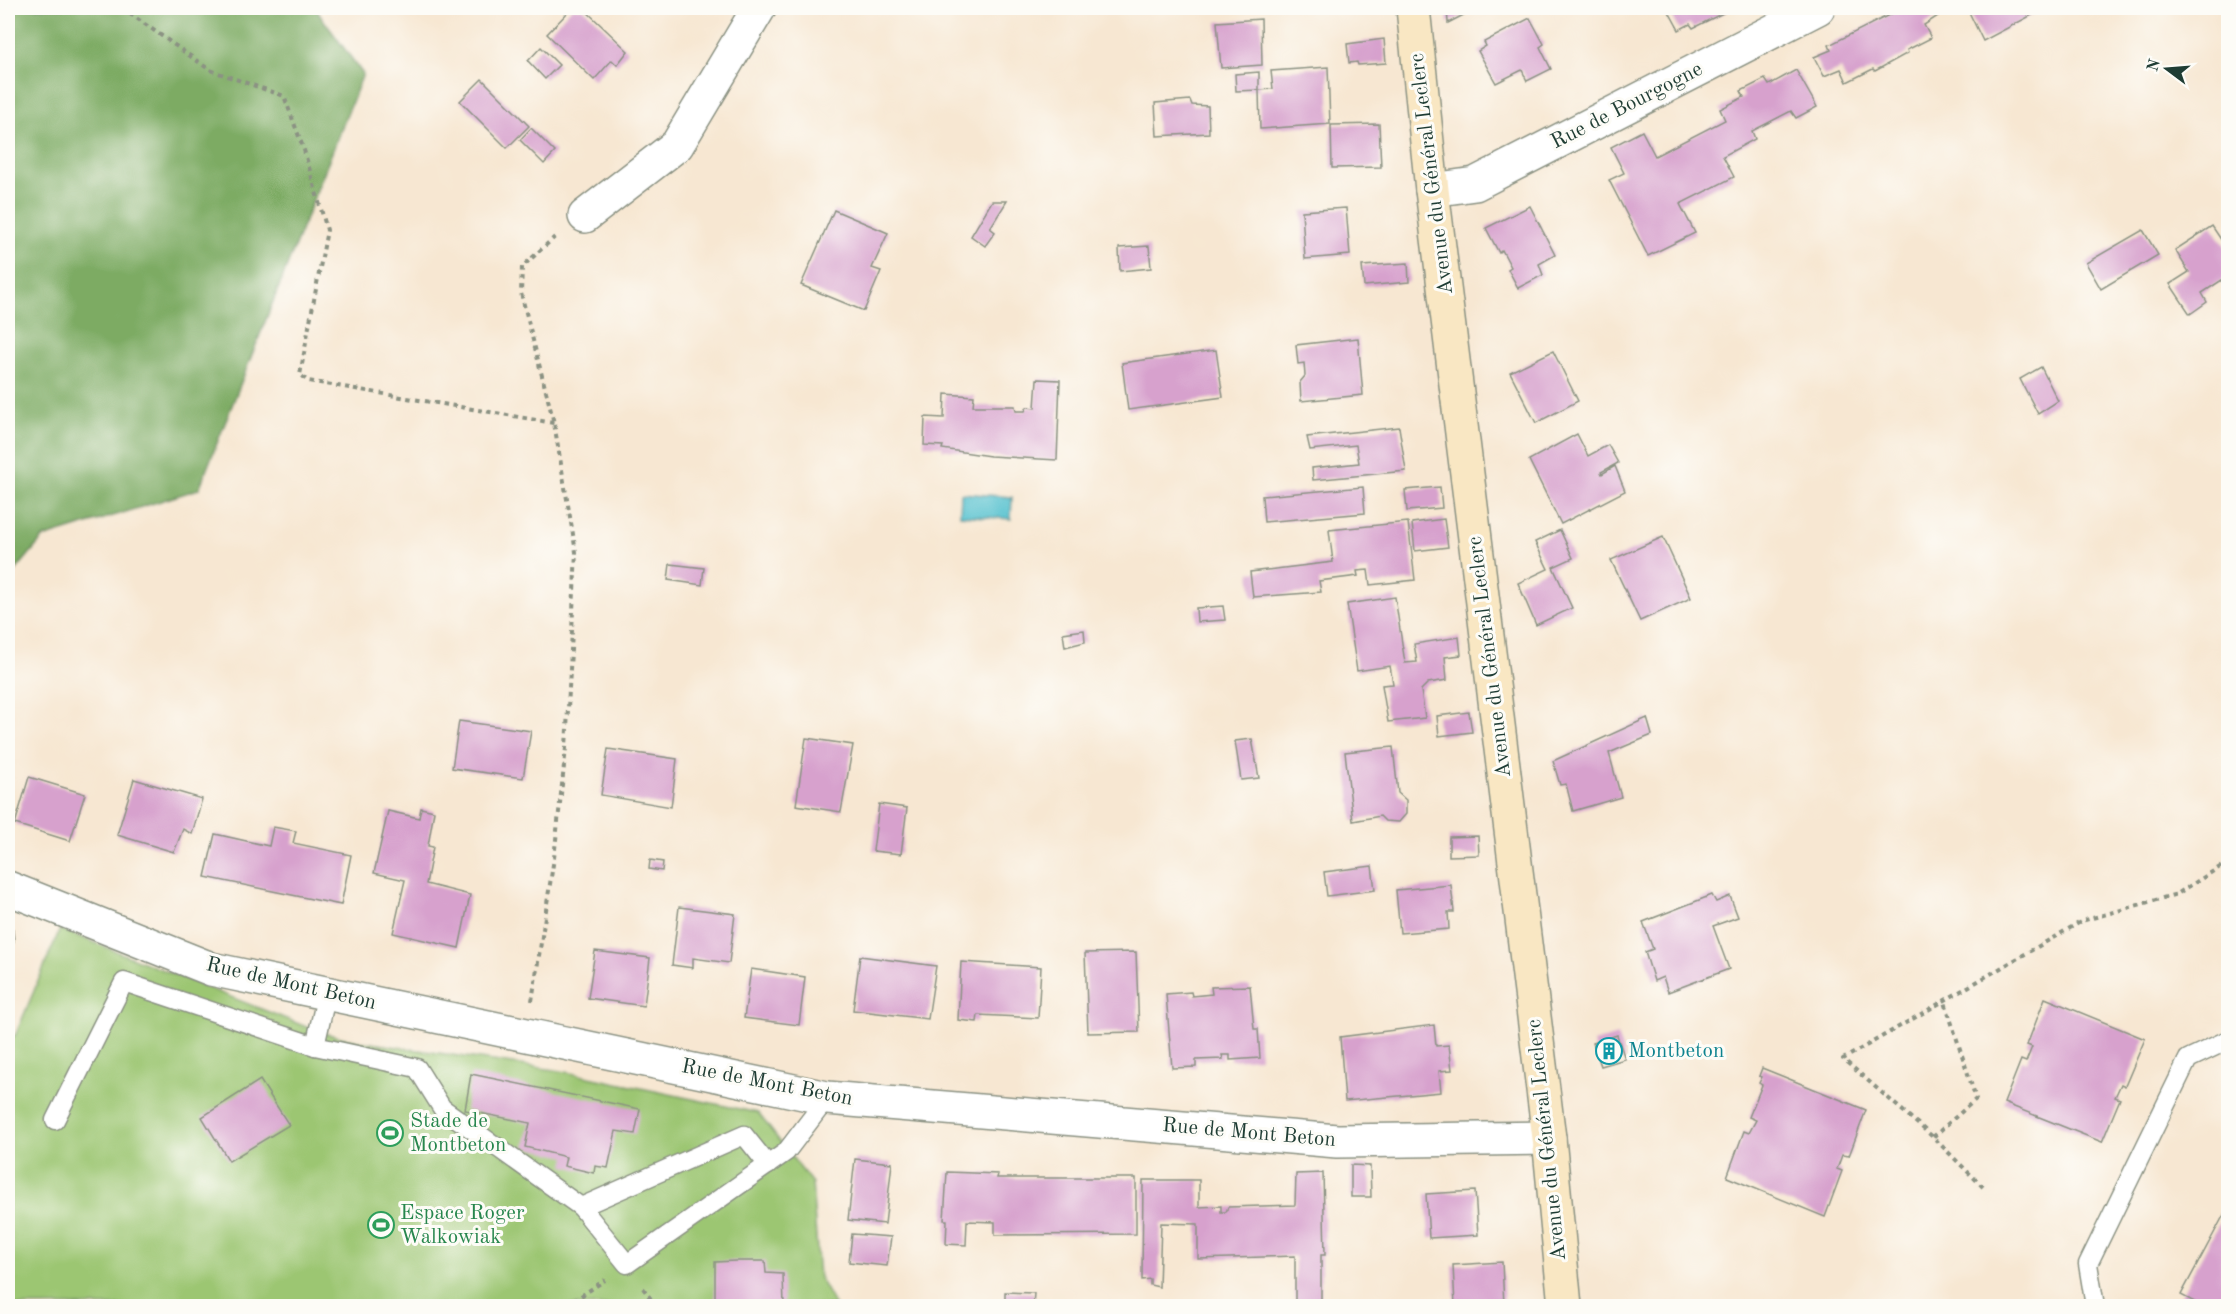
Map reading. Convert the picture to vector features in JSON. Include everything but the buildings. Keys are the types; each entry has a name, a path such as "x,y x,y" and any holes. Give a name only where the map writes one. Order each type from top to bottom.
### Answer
{"main road":[{"name":"Avenue du Général Leclerc","path":"1413,8 1432,190 1549,1138 1565,1306"}],"street":[{"path":"585,216 677,145 759,8"},
{"name":"Rue de Bourgogne","path":"1432,190 1475,184 1818,8"},
{"name":"Rue de Mont Beton","path":"8,888 211,969 827,1098 1337,1141 1549,1138"}],"lane":[{"path":"55,1120 124,982 315,1046 417,1068 442,1108 582,1207 627,1264 786,1152 827,1098"},
{"path":"315,1046 327,993"},
{"path":"2095,1306 2088,1264 2188,1059 2229,1040"},
{"path":"582,1207 744,1135 768,1165"}],"path":[{"path":"123,8 210,70 284,96 304,150 327,230 300,375 308,381 554,423"},
{"path":"527,1035 555,847 566,748 576,552 554,423 520,293 522,267 558,234 585,216"},
{"path":"1983,1187 1933,1137 1843,1059 2082,921 2176,894 2229,862"},
{"path":"1933,1137 1976,1099 1945,1002"},
{"path":"566,1306 627,1264"}],"green space":[{"path":"8,8 315,8 363,74 199,489 43,538 8,580"},
{"name":"Stade de Montbeton","path":"60,929 319,1032 357,1041 561,1071 758,1113 812,1183 819,1277 835,1306 8,1306 8,1033 15,1036"}],"water":[{"path":"961,493 1012,497 1011,519 960,515"}],"place":[{"name":"Montbeton","path":"1609,1051"},
{"name":"Stade de Montbeton","path":"390,1133"},
{"name":"Espace Roger Walkowiak","path":"381,1225"}]}
